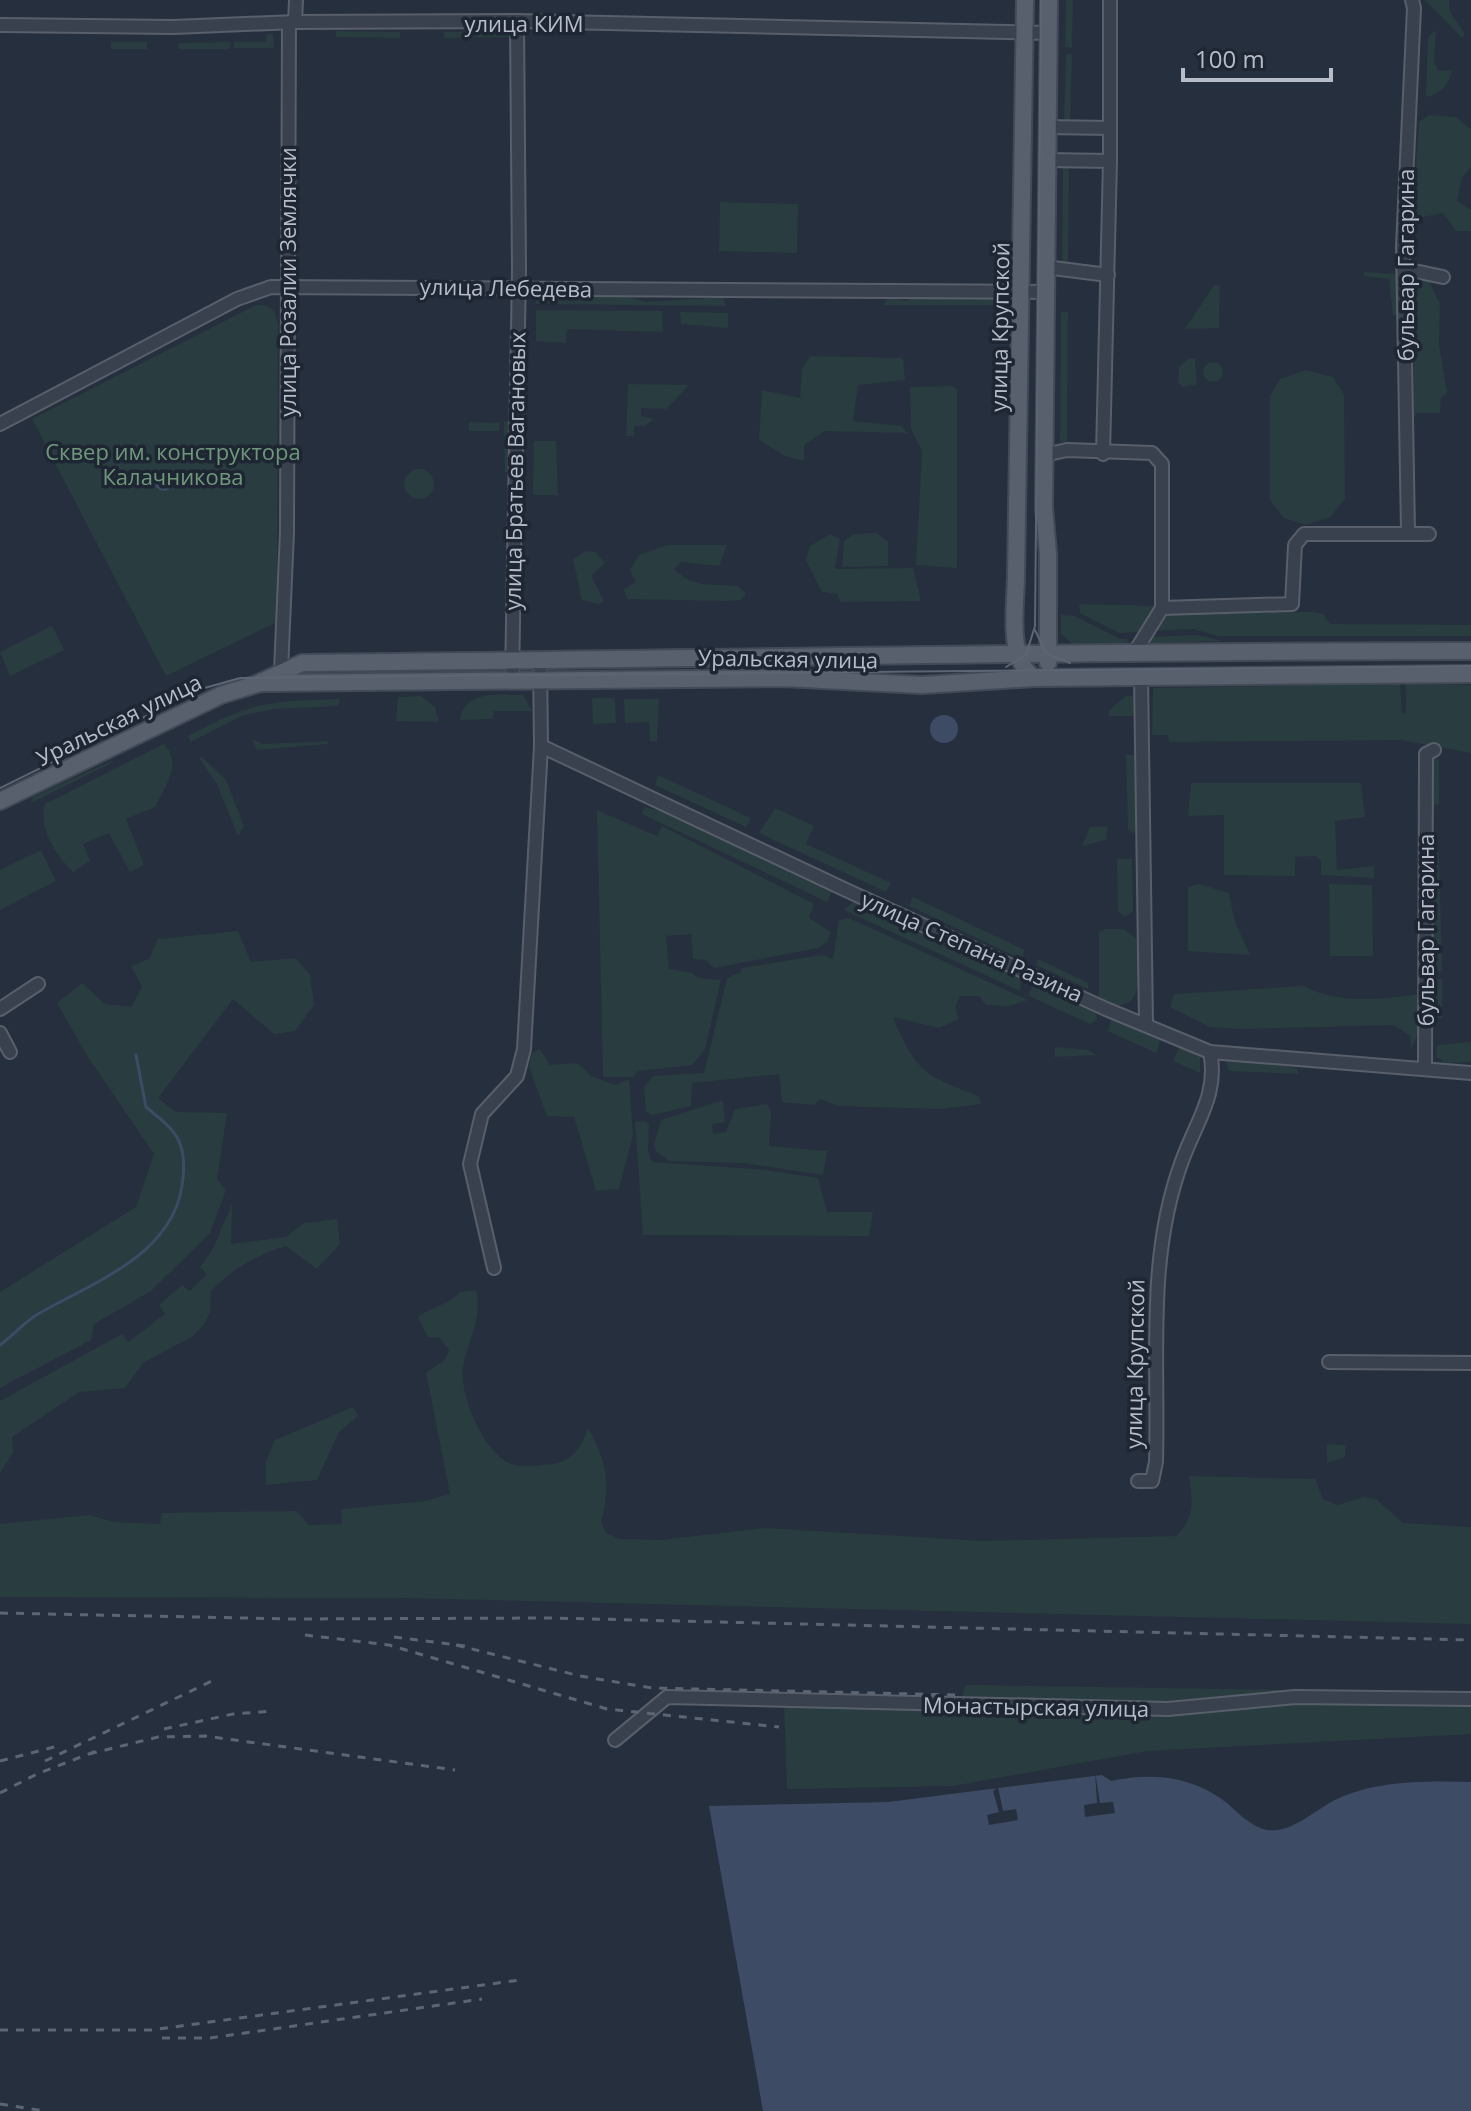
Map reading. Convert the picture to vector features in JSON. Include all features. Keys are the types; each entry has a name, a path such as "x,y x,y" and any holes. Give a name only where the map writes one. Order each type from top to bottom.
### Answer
{"main road":[{"name":"улица Крупской","path":"1018,655 1015,611 1025,0"},
{"name":"улица Крупской","path":"1049,0 1044,455 1051,655"},
{"name":"Уральская улица","path":"284,677 302,663 924,653 1133,655 1471,651"},
{"path":"1018,655 1024,669 1035,678 1044,672 1051,655"},
{"name":"Уральская улица","path":"0,801 221,695 284,677 512,681 784,678 922,685 1035,678 1471,674"}],"street":[{"name":"улица Розалии Землячки","path":"284,677 287,286 292,23 296,0"},
{"path":"1103,454 1110,161 1110,0"},
{"name":"бульвар Гагарина","path":"1408,531 1403,246 1412,0"},
{"name":"улица КИМ","path":"0,25 189,27 517,21 1049,33"},
{"name":"улица Братьев Вагановых","path":"512,681 518,287 517,21"},
{"path":"1047,127 1110,128"},
{"path":"1047,160 1110,161"},
{"path":"1045,267 1108,275"},
{"path":"1405,269 1443,277"},
{"name":"улица Лебедева","path":"3,423 237,299 257,290 287,286 730,292 1045,292"},
{"path":"0,408 3,423"},
{"path":"1044,455 1067,450 1103,454 1152,453 1162,464 1162,608 1133,655"},
{"path":"1162,608 1292,604 1295,545 1304,534 1408,531 1429,534"},
{"path":"494,1268 470,1164 482,1114 517,1076 524,1049 541,746 540,661"},
{"path":"1141,676 1146,1023"},
{"name":"улица Степана Разина","path":"541,746 1106,1009 1210,1052 1425,1068"},
{"name":"бульвар Гагарина","path":"1425,1068 1426,754 1434,750"},
{"path":"0,1009 38,984"},
{"path":"0,1033 10,1052"},
{"name":"улица Крупской","path":"1138,1481 1152,1481 1156,1462 1155,1286 1166,1207 1214,1083 1210,1052"},
{"path":"1425,1068 1471,1073"},
{"path":"1329,1362 1471,1363"},
{"name":"Монастырская улица","path":"615,1740 667,1697 1168,1709 1295,1697 1471,1699"}],"green space":[{"path":"1066,0 1073,0 1072,48 1065,47"},
{"path":"1425,0 1449,0 1450,12 1465,34 1462,38"},
{"path":"1436,30 1434,61 1438,71 1452,70 1443,88 1426,97 1428,37"},
{"path":"336,31 400,32 400,38 336,37"},
{"path":"444,32 507,32 512,37 444,38"},
{"path":"267,34 273,34 274,48 234,48 234,42 265,42"},
{"path":"111,42 147,42 147,49 111,49"},
{"path":"231,42 230,49 178,49 179,43"},
{"path":"1066,54 1072,54 1070,121 1064,121"},
{"path":"1429,115 1455,117 1471,129 1471,167 1462,178 1457,201 1471,210 1471,231 1456,231 1443,213 1413,219 1419,122"},
{"path":"1063,163 1069,163 1068,262 1062,262"},
{"path":"720,202 798,204 797,253 719,251"},
{"path":"1364,272 1398,274 1399,315 1393,316 1389,279 1364,276"},
{"path":"1417,279 1429,281 1440,304 1439,343 1447,393 1441,398 1440,413 1417,413 1414,417 1414,283"},
{"path":"1214,285 1220,286 1219,328 1185,329"},
{"path":"536,294 622,295 646,302 723,297 726,306 536,304"},
{"path":"909,296 997,297 997,305 883,305 889,298 908,301"},
{"name":"Сквер им. конструктора Калачникова","path":"264,305 274,310 278,324 277,622 166,676 32,419 254,306"},
{"path":"536,310 662,311 663,332 567,329 566,343 536,341"},
{"path":"680,312 728,313 728,328 681,324"},
{"path":"1061,312 1068,312 1067,442 1060,442"},
{"path":"810,356 903,358 905,380 858,385 853,421 902,426 907,433 825,431 804,445 804,461 785,456 759,440 762,390 800,398 802,369"},
{"path":"1189,358 1195,359 1197,384 1183,387 1178,383 1179,367"},
{"path":"1213,362 1220,365 1223,372 1220,379 1213,382 1206,379 1203,372 1206,365"},
{"path":"1306,370 1333,377 1344,395 1345,499 1330,517 1306,525 1284,518 1270,500 1270,396 1280,379"},
{"path":"628,385 689,385 666,409 641,408 641,416 654,419 645,426 634,426 634,436 626,436"},
{"path":"952,386 957,389 957,568 916,565 922,451 911,429 910,387"},
{"path":"504,421 511,423 511,472 505,472"},
{"path":"469,422 499,423 499,431 469,431"},
{"path":"534,441 556,441 558,495 533,495"},
{"path":"419,469 430,473 434,484 430,495 419,499 408,495 404,484 408,473"},
{"path":"876,533 888,541 888,566 842,567 844,541 854,534"},
{"path":"830,534 840,539 835,569 913,568 921,601 841,602 837,594 822,592 806,560 810,546"},
{"path":"667,545 727,545 719,566 681,562 674,569 686,579 701,584 738,586 746,594 741,600 728,601 627,599 624,589 636,582 630,570 639,555"},
{"path":"586,551 595,552 605,563 591,576 604,601 598,604 582,600 573,559"},
{"path":"1079,604 1161,606 1143,632 1119,633 1080,613"},
{"path":"1163,614 1323,614 1330,624 1471,625 1471,636 1217,636 1194,629 1150,631"},
{"path":"1061,615 1074,616 1120,639 1127,639 1128,643 1073,644 1061,634"},
{"path":"52,626 64,650 10,676 0,652"},
{"path":"1197,635 1224,641 1147,643 1147,637"},
{"path":"1400,684 1402,712 1406,713 1406,684 1471,685 1471,753 1401,740 1169,742 1168,735 1152,735 1153,688"},
{"path":"523,695 532,711 494,711 493,719 460,720 463,710 475,698"},
{"path":"421,696 435,707 439,722 396,721 398,697"},
{"path":"1126,696 1134,696 1134,716 1108,716 1109,710"},
{"path":"592,698 615,698 616,723 593,724"},
{"path":"340,699 338,706 274,709 241,716 191,742 188,736 228,716 261,706"},
{"path":"624,699 659,699 657,742 650,741 649,722 625,723"},
{"path":"252,739 263,744 328,741 327,744 257,750"},
{"path":"164,744 172,759 172,767 155,807 126,819 144,865 130,872 109,833 83,844 90,861 73,872 60,858 46,832 45,804"},
{"path":"1126,755 1136,755 1138,827 1133,834 1128,828"},
{"path":"1430,756 1439,760 1439,805 1430,804"},
{"path":"202,757 226,780 244,826 238,836 217,784 199,758"},
{"path":"113,762 31,803 33,797"},
{"path":"658,775 751,818 746,827 655,785"},
{"path":"1191,783 1361,783 1365,817 1335,821 1337,870 1374,866 1374,878 1321,875 1321,861 1315,856 1295,857 1295,876 1224,875 1224,815 1188,816"},
{"path":"644,807 664,812 833,890 827,902 642,814"},
{"path":"775,808 814,826 806,844 891,883 886,892 759,833"},
{"path":"597,810 657,836 662,826 814,904 809,918 831,932 827,942 818,948 714,968 706,960 693,959 691,934 666,936 669,969 692,973 698,978 721,980 705,1049 692,1065 638,1071 633,1077 603,1077"},
{"path":"1108,826 1106,840 1082,846 1090,827"},
{"path":"41,850 56,881 0,910 0,870"},
{"path":"1431,853 1439,853 1442,971 1433,972"},
{"path":"1117,859 1132,859 1133,911 1125,917 1118,911"},
{"path":"1199,884 1229,893 1235,922 1250,955 1188,951 1188,887"},
{"path":"1329,884 1372,885 1373,956 1330,956"},
{"path":"913,897 1025,950 1021,959 909,906"},
{"path":"854,901 1021,976 1020,991 844,910"},
{"path":"849,918 1028,1000 1009,1006 986,1005 979,996 960,996 955,1008 959,1019 939,1028 893,1017 909,1050 925,1070 946,1083 979,1096 981,1104 940,1109 838,1106 820,1099 814,1105 782,1102 779,1074 692,1083 691,1106 653,1115 646,1112 644,1087 653,1076 704,1073 727,978 741,972 742,968 822,955 833,959 839,920"},
{"path":"1123,929 1139,940 1137,989 1126,1004 1115,1005 1099,1000 1099,932"},
{"path":"238,931 251,962 296,958 310,975 314,1005 295,1031 274,1034 233,999 158,1098 176,1112 227,1113 217,1179 226,1190 210,1233 151,1291 94,1324 91,1340 0,1388 0,1292 136,1207 154,1154 88,1057 57,1003 82,983 105,1004 131,1007 142,987 131,966 149,959 158,939"},
{"path":"1038,959 1088,983 1088,989 1036,965"},
{"path":"1434,979 1442,979 1442,1018 1434,1018"},
{"path":"1033,982 1096,1009 1097,1020 1090,1024 1029,996"},
{"path":"1304,986 1345,998 1374,999 1418,994 1419,1031 1411,1049 1410,1036 1394,1025 1210,1027 1170,1007 1174,994"},
{"path":"1112,1017 1162,1037 1156,1053 1108,1031"},
{"path":"1471,1042 1471,1062 1445,1063 1436,1056 1437,1045"},
{"path":"1180,1046 1200,1056 1200,1073 1173,1061"},
{"path":"1055,1047 1088,1050 1096,1055 1054,1057"},
{"path":"540,1049 550,1065 577,1063 591,1076 615,1085 629,1079 633,1135 619,1189 596,1191 574,1117 547,1116 529,1067 532,1053"},
{"path":"1225,1059 1288,1059 1289,1067 1297,1068 1298,1074 1229,1071"},
{"path":"723,1100 725,1122 712,1124 713,1134 726,1132 735,1109 767,1104 771,1112 769,1146 827,1151 823,1175 743,1163 669,1161 656,1151 654,1144 661,1120"},
{"path":"635,1122 649,1123 648,1151 652,1162 766,1170 818,1178 827,1212 873,1212 869,1236 643,1235"},
{"path":"232,1204 231,1244 286,1237 304,1223 337,1219 340,1244 317,1269 286,1246 236,1269 211,1291 210,1312 193,1336 143,1363 125,1388 79,1392 12,1437 13,1452 0,1474 0,1401 122,1334 128,1342 165,1314 159,1305 182,1285 190,1291 207,1274 200,1267 213,1249"},
{"path":"476,1290 478,1310 465,1357 463,1378 469,1406 482,1434 499,1457 519,1466 530,1466 565,1460 579,1447 588,1428 605,1474 606,1497 601,1522 606,1533 620,1539 661,1540 764,1528 983,1541 1176,1536 1190,1515 1189,1476 1315,1479 1323,1499 1338,1505 1364,1497 1376,1499 1403,1523 1471,1527 1471,1624 406,1598 0,1597 0,1524 90,1515 113,1522 160,1524 162,1513 297,1511 309,1525 342,1524 341,1509 425,1501 450,1494 426,1372 444,1361 449,1350 440,1338 428,1337 418,1317 460,1292"},
{"path":"353,1407 358,1416 339,1432 317,1480 266,1485 266,1461 275,1440"},
{"path":"1327,1444 1346,1445 1345,1457 1327,1463"},
{"path":"965,1685 1471,1693 1471,1734 1147,1751 953,1786 787,1789 784,1705 960,1710"}],"water":[{"path":"164,471 171,474 174,481 171,488 164,491 157,488 154,481 157,474"},
{"path":"944,715 954,719 958,729 954,739 944,743 934,739 930,729 934,719"},
{"path":"1102,1775 1111,1781 1157,1777 1186,1782 1214,1794 1256,1826 1267,1830 1284,1829 1333,1801 1383,1785 1471,1782 1471,2111 763,2111 709,1806 888,1802"}],"pier":[{"path":"1095,1772 1100,1803 1113,1802 1115,1813 1085,1817 1084,1805 1097,1803"},
{"path":"998,1787 1003,1811 1016,1809 1018,1820 989,1825 987,1815 999,1812 993,1791"}],"waterway":[{"path":"0,1345 33,1317 130,1262 150,1246 166,1227 177,1204 183,1178 183,1154 171,1129 146,1107 136,1055"}],"tram line":[{"path":"1006,667 1026,655 1035,626 1041,0"},
{"path":"1035,630 1046,653 1070,663"},
{"path":"0,788 201,689 240,678 1471,666"}],"railway":[{"path":"0,1613 293,1619 552,1618 1471,1640"},
{"path":"305,1635 389,1645 607,1709 779,1727"},
{"path":"394,1637 465,1646"},
{"path":"456,1645 580,1676 652,1688 958,1695"},
{"path":"45,1761 214,1680"},
{"path":"164,1729 233,1714 274,1711"},
{"path":"89,1754 158,1737 205,1736 455,1770"},
{"path":"0,1761 58,1746"},
{"path":"0,1793 37,1774 99,1750"},
{"path":"0,2030 151,2030 520,1980"},
{"path":"162,2038 210,2038 482,1999"},
{"path":"0,2104 44,2111"}]}
